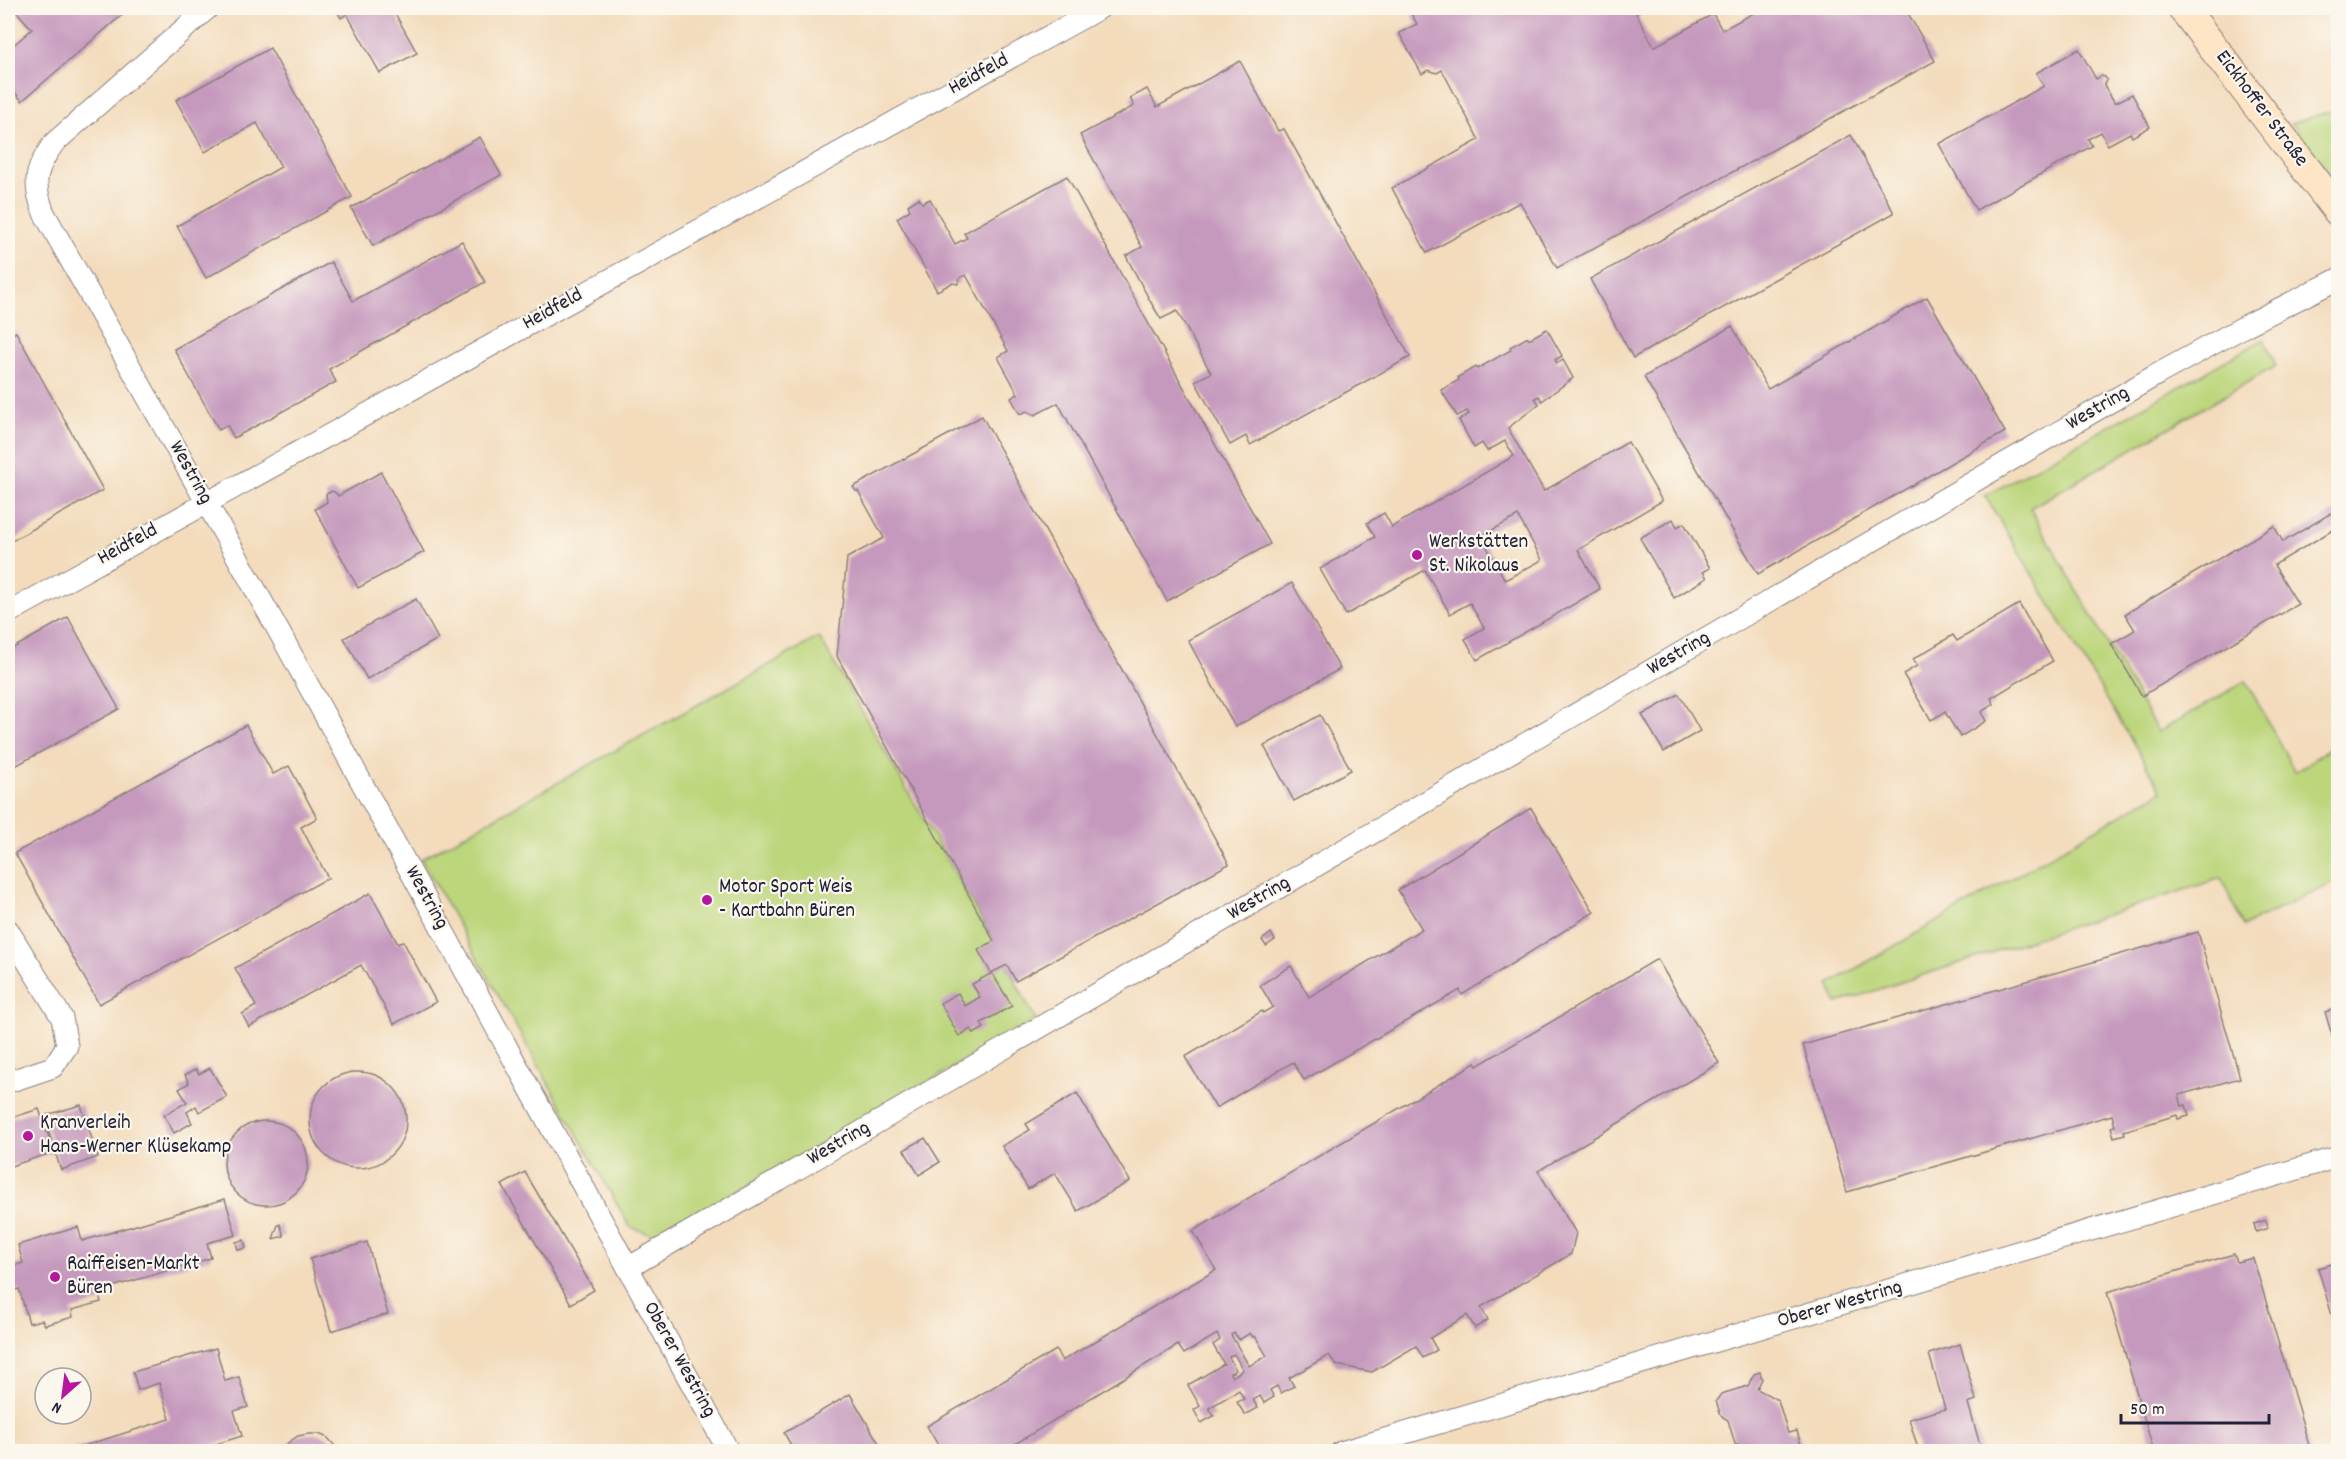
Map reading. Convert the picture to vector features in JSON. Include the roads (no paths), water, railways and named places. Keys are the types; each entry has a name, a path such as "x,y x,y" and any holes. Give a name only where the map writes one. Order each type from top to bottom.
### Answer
{"main road":[{"name":"Eickhoffer Straße","path":"2183,8 2338,211"}],"street":[{"name":"Westring","path":"208,8 61,136 43,159 36,174 38,196 44,213 628,1268 2158,374 2247,324 2338,279"},
{"name":"Heidfeld","path":"8,613 1100,8"},
{"path":"8,930 62,1018 68,1046 53,1067 8,1082"},
{"name":"Oberer Westring","path":"1341,1452 2338,1157"},
{"name":"Oberer Westring","path":"628,1268 729,1452"}],"place":[{"name":"Werkstätten St. Nikolaus","path":"1417,555"},
{"name":"Motor Sport Weis - Kartbahn Büren","path":"707,900"},
{"name":"Kranverleih Hans-Werner Klüsekamp","path":"28,1136"},
{"name":"Raiffeisen-Markt Büren","path":"55,1277"}]}
